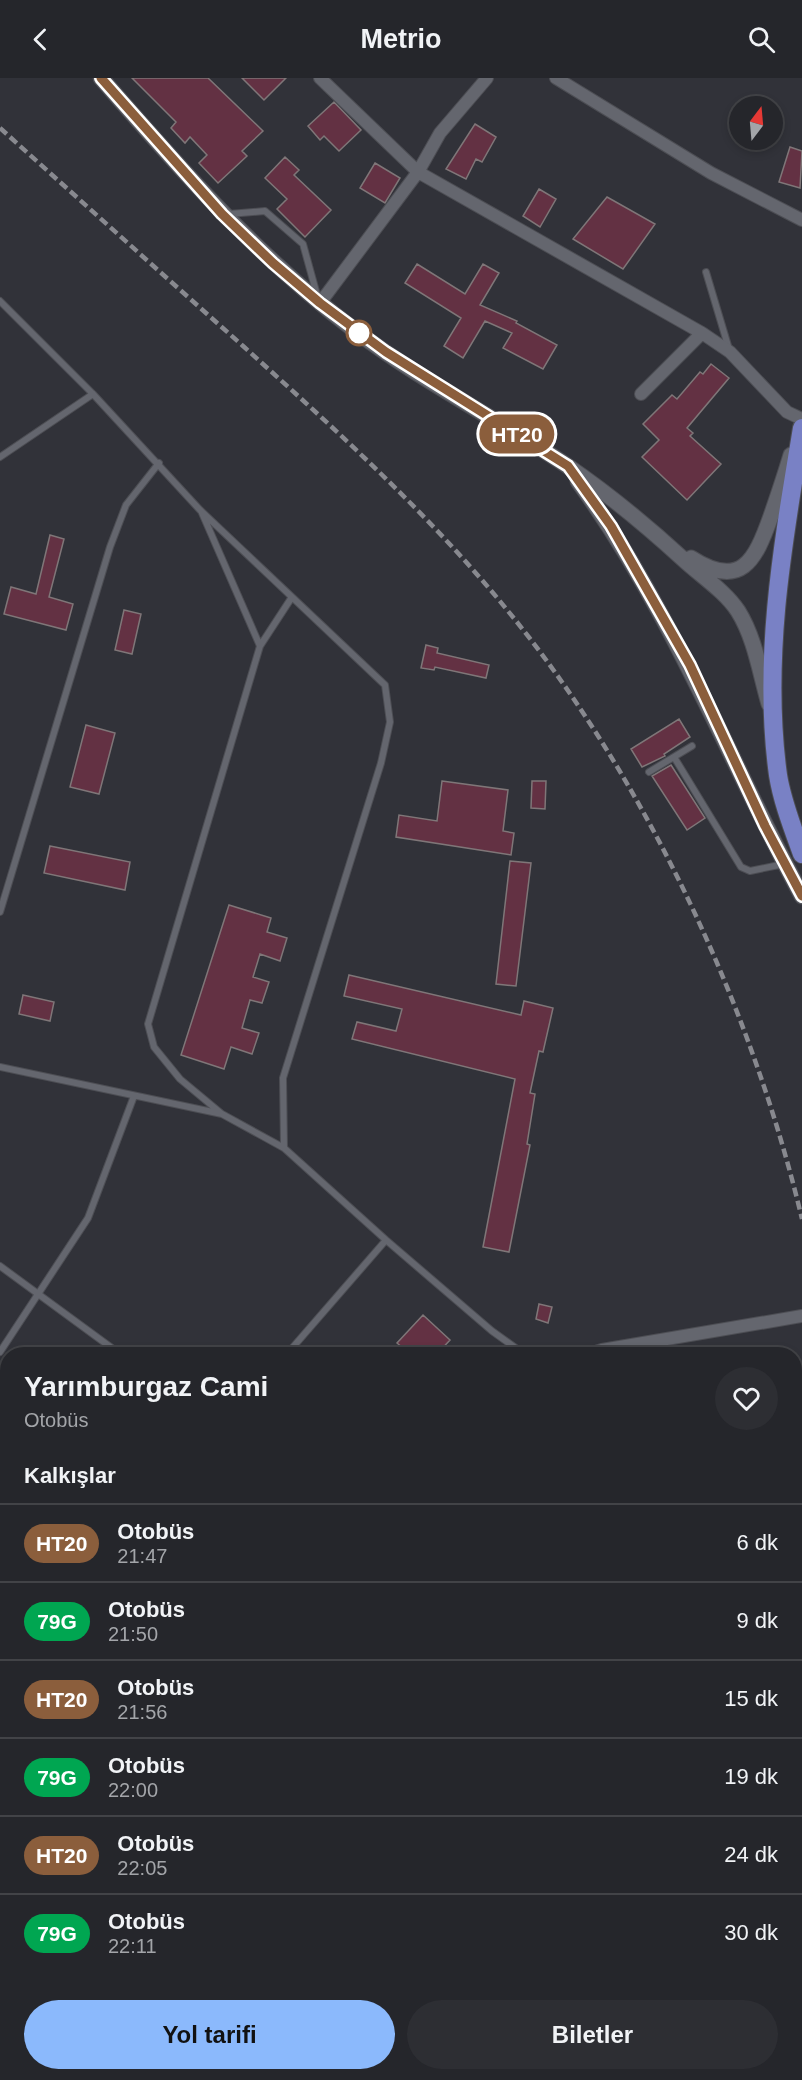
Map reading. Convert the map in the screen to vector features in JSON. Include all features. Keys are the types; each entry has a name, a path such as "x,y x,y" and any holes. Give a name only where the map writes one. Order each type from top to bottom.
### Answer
{"main road":[{"path":"802,428 782,550 771,680 779,777 802,854"},
{"path":"779,777 791,810 802,824"}],"street":[{"path":"101,78 222,214 273,263 320,303 386,352 568,466 663,541 737,609 751,636 774,724"},
{"path":"320,78 418,172 702,333 730,352 787,412 802,419"},
{"path":"320,303 418,172 440,133 487,78"},
{"path":"556,78 711,173 802,220"},
{"path":"641,394 702,333"},
{"path":"663,541 711,569 725,571 746,566 756,554 763,538 802,424"},
{"path":"568,466 611,526 684,654 802,896"},
{"path":"620,1347 802,1316"}],"lane":[{"path":"222,214 265,211 303,244 320,303"},
{"path":"706,272 730,352"},
{"path":"0,301 93,394 200,510 385,685 390,722 381,763 283,1078 284,1148"},
{"path":"0,457 93,394"},
{"path":"0,912 110,547 126,504 159,463"},
{"path":"200,510 260,646"},
{"path":"292,597 260,646 148,1024 154,1047 180,1079 222,1114 284,1148 386,1240 516,1347"},
{"path":"649,772 692,746"},
{"path":"674,757 741,867 750,871 785,864"},
{"path":"0,1067 222,1114"},
{"path":"3,1347 88,1218 134,1096"},
{"path":"293,1347 386,1240"},
{"path":"0,1266 111,1347"}],"building":[{"path":"132,78 208,78 263,131 242,151 247,156 218,183 199,163 207,155 190,137 185,143 171,128 176,122"},
{"path":"242,78 286,78 264,100"},
{"path":"334,102 361,130 339,151 324,136 320,140 308,126"},
{"path":"475,124 496,137 482,162 476,159 466,179 446,169"},
{"path":"790,147 802,151 800,188 779,182"},
{"path":"285,157 299,170 294,175 331,210 305,237 277,209 287,199 265,178"},
{"path":"375,163 400,178 385,203 360,188"},
{"path":"539,189 556,199 540,227 523,216"},
{"path":"607,197 655,224 623,269 573,239"},
{"path":"417,264 465,294 483,264 499,273 480,305 517,321 516,323 557,345 543,369 503,348 512,333 485,321 463,358 444,346 461,318 405,283"},
{"path":"711,364 729,378 687,428 693,433 690,436 721,464 687,500 642,457 659,440 643,424 672,395 677,399 700,372 703,374"},
{"path":"50,535 64,539 49,597 73,604 66,630 4,614 11,587 36,594"},
{"path":"124,610 141,614 132,654 115,650"},
{"path":"426,645 438,648 437,653 489,665 486,678 435,667 434,670 421,668"},
{"path":"679,719 690,737 664,754 665,756 642,767 631,749"},
{"path":"86,725 115,733 99,794 70,787"},
{"path":"671,765 705,818 687,830 652,776"},
{"path":"442,781 508,790 503,831 514,833 511,855 396,837 399,815 437,821"},
{"path":"532,781 546,781 545,809 531,808"},
{"path":"50,846 130,862 125,890 44,873"},
{"path":"510,861 531,863 516,986 496,984"},
{"path":"229,905 271,918 267,932 287,938 280,961 260,954 253,977 269,982 262,1003 250,1000 242,1028 259,1033 252,1054 231,1047 224,1069 181,1055"},
{"path":"349,975 521,1015 524,1001 553,1008 543,1052 539,1051 530,1093 535,1094 527,1144 530,1145 509,1252 483,1247 515,1079 352,1039 357,1022 396,1031 402,1009 344,996"},
{"path":"23,995 54,1002 50,1021 19,1014"},
{"path":"539,1304 552,1307 548,1323 536,1319"},
{"path":"423,1315 450,1340 444,1347 402,1347 397,1343"}],"railway":[{"path":"0,128 278,378 381,474 478,575 558,677 605,747 688,899 723,978 754,1059 781,1139 802,1219"}],"bus line":[{"name":"HT20","path":"101,78 222,214 273,263 320,303 386,352 568,466 611,526 690,665 765,826 802,896"}]}
